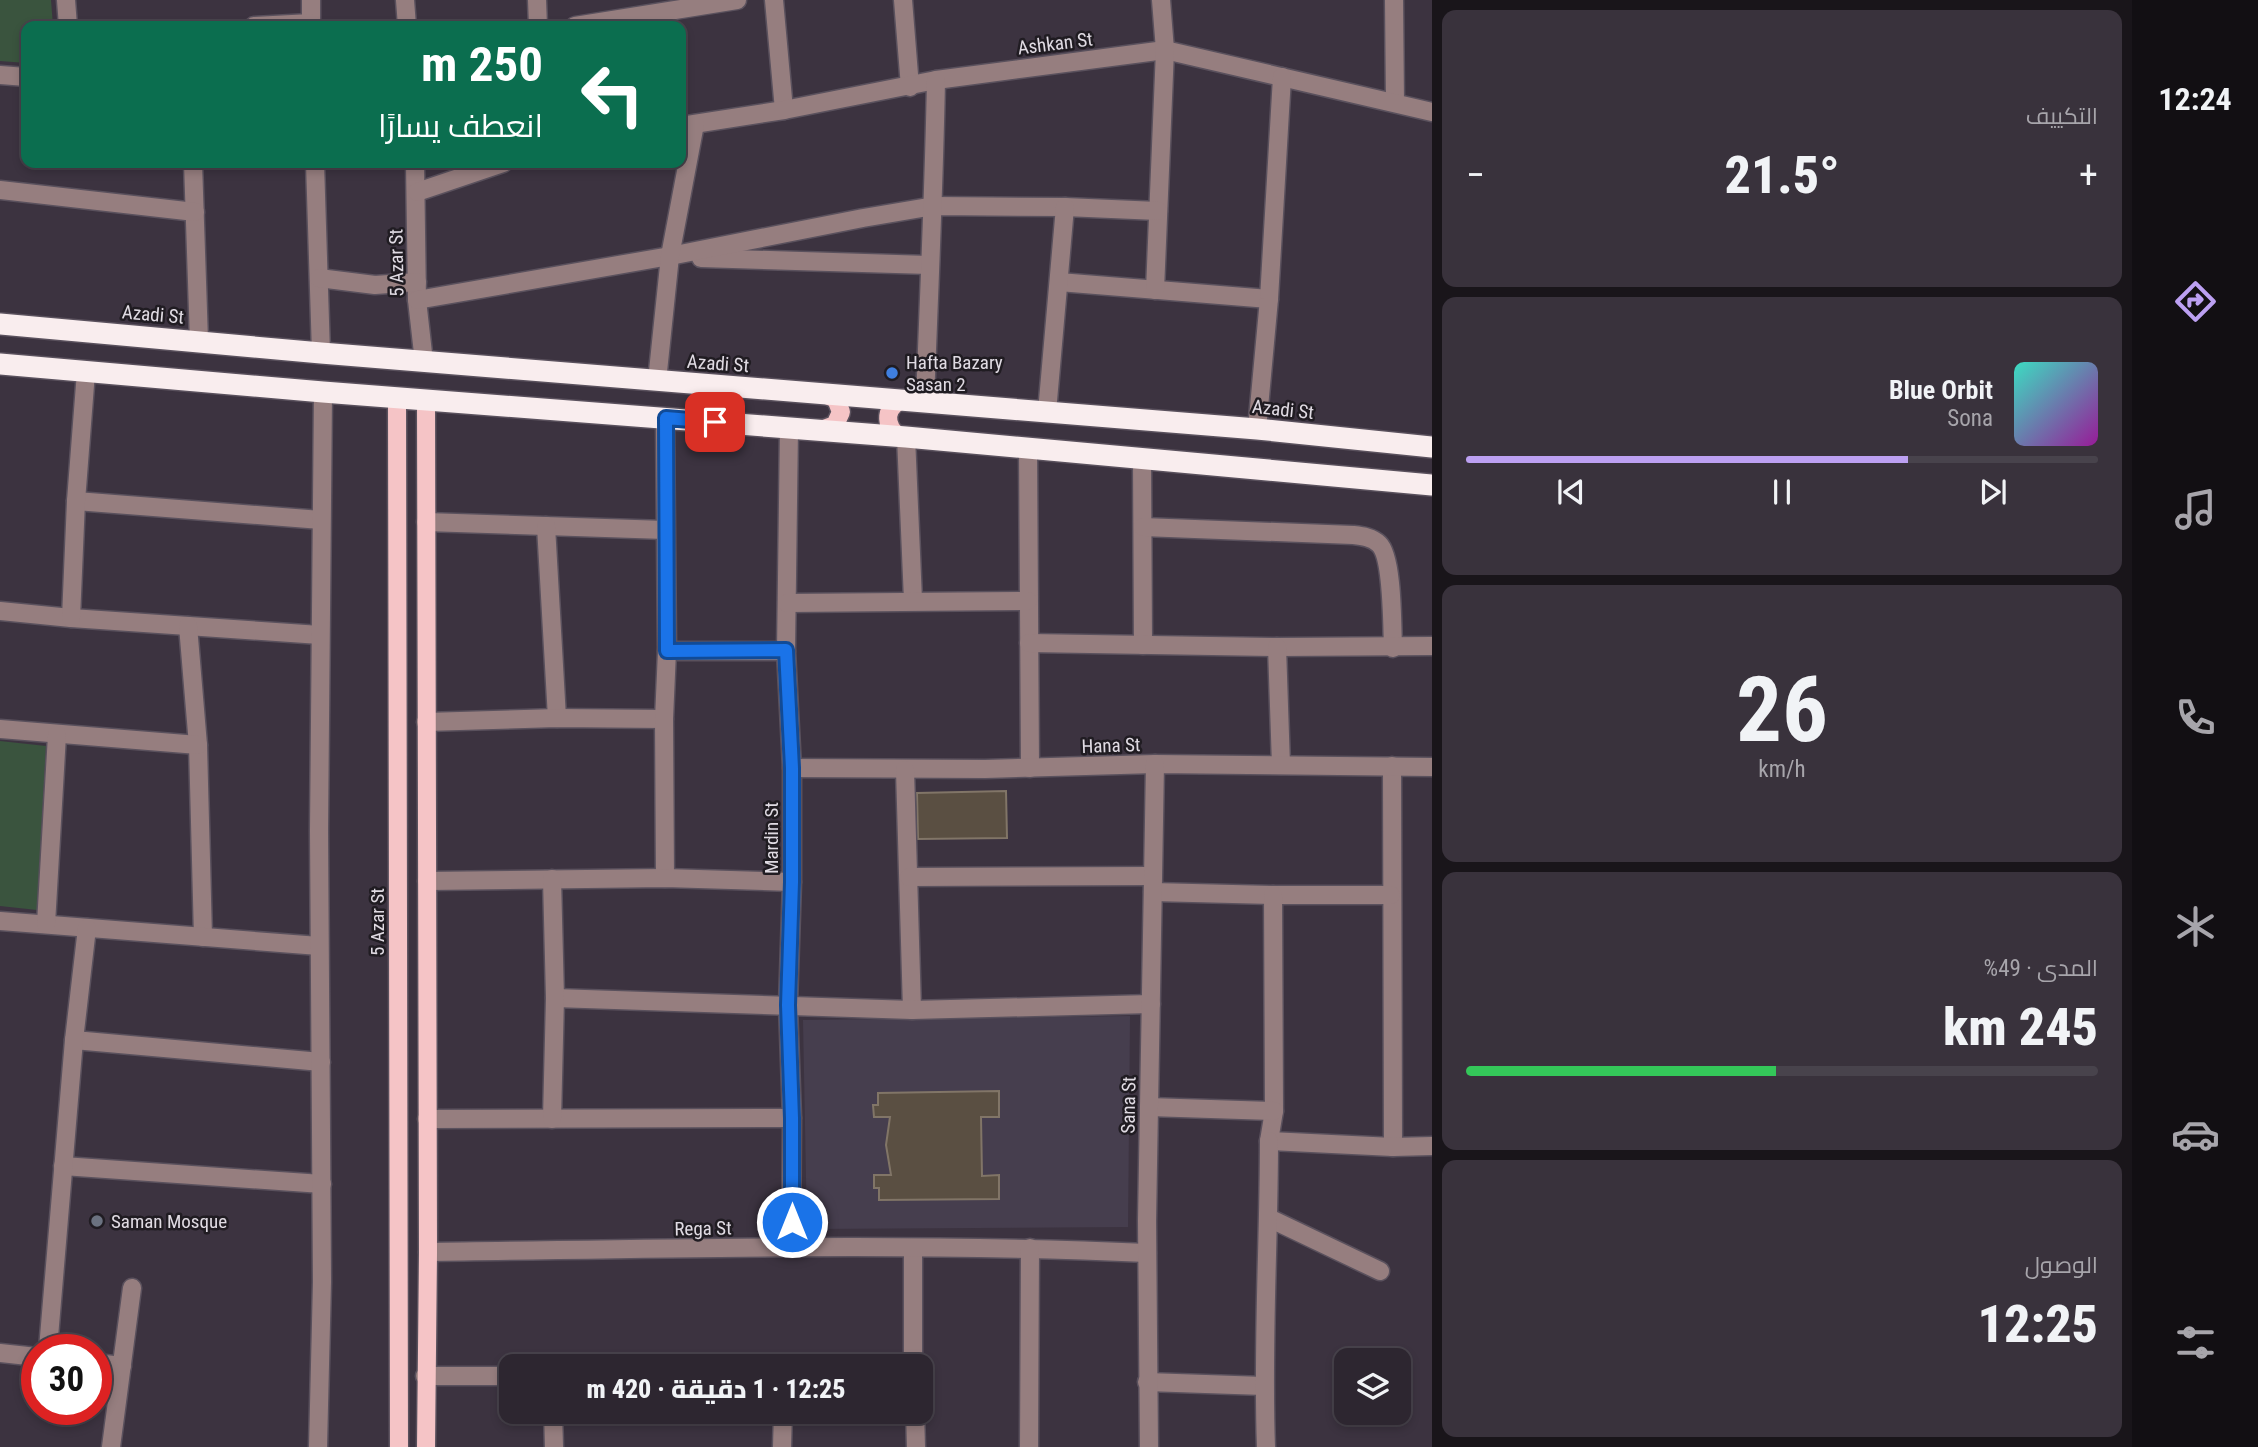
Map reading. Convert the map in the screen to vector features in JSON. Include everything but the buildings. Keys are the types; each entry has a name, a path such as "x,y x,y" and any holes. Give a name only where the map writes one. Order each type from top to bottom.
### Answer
{"highway":[{"name":"Azadi St","path":"0,324 424,362 1257,429 1432,447"},
{"path":"0,364 1028,447 1432,485"}],"main road":[{"path":"821,430 835,425 841,412 836,399 822,393"},
{"name":"5 Azar St","path":"397,397 399,1447"},
{"path":"426,399 426,1447"},
{"path":"903,437 890,429 887,416 893,405 915,400"},
{"path":"398,956 427,957"}],"street":[{"path":"66,0 68,21"},
{"path":"311,0 311,21"},
{"path":"405,0 407,21"},
{"path":"537,0 538,21"},
{"path":"606,21 737,0"},
{"path":"774,0 784,110"},
{"path":"904,0 910,87"},
{"path":"1155,290 1165,50 1161,0"},
{"path":"1394,0 1395,102"},
{"name":"Ashkan St","path":"688,125 784,110 936,80 1165,50 1432,112"},
{"path":"0,75 21,77"},
{"path":"1257,429 1269,299 1282,77"},
{"path":"915,400 934,206 936,80"},
{"path":"193,168 199,341"},
{"path":"315,168 321,353"},
{"name":"5 Azar St","path":"415,168 417,291 424,362"},
{"path":"416,192 488,168"},
{"path":"657,381 682,168"},
{"path":"0,190 195,212"},
{"path":"319,278 417,291 670,257 850,220 934,206 1158,211"},
{"path":"1047,412 1065,207"},
{"path":"670,257 929,265"},
{"path":"1059,282 1269,299"},
{"path":"71,618 76,501 86,372"},
{"path":"318,1447 322,1282 319,946 323,392"},
{"path":"664,878 666,418"},
{"name":"Mardin St","path":"789,428 786,650 792,768 788,1005 792,1118 791,1248"},
{"path":"903,437 914,600"},
{"path":"1028,447 1030,768"},
{"path":"1142,459 1143,645"},
{"path":"76,501 321,520"},
{"path":"426,522 666,530"},
{"path":"546,526 557,718"},
{"path":"1143,527 1353,535 1369,538 1381,545 1388,563 1393,648"},
{"path":"788,603 1028,601"},
{"path":"0,611 320,635"},
{"path":"188,626 198,745 203,937"},
{"path":"1029,643 1393,648 1432,646"},
{"path":"1277,647 1281,765"},
{"path":"667,651 786,650"},
{"path":"426,722 557,718 664,719"},
{"path":"0,730 198,745"},
{"path":"46,925 57,735"},
{"name":"Hana St","path":"792,768 905,770 1155,764 1432,766"},
{"name":"Sana St","path":"1149,1447 1147,1252 1155,764"},
{"path":"1392,766 1393,1147"},
{"path":"905,770 912,1010"},
{"path":"909,877 1152,884 1273,895 1391,895"},
{"path":"427,881 664,878 792,882"},
{"path":"552,879 555,998 552,1119"},
{"path":"1266,1447 1264,1386 1269,1141 1274,1111 1273,895"},
{"path":"0,921 319,946"},
{"path":"49,1334 74,1040 87,928"},
{"path":"555,998 912,1010 1151,1004"},
{"path":"74,1040 321,1062"},
{"path":"1149,1107 1274,1111"},
{"path":"428,1119 792,1118"},
{"path":"1269,1141 1393,1147 1432,1146"},
{"path":"63,1166 322,1184"},
{"path":"1269,1218 1380,1271"},
{"path":"913,1248 913,1354"},
{"path":"1030,1248 1030,1447"},
{"name":"Rega St","path":"428,1252 1030,1248 1147,1252"},
{"path":"111,1447 132,1288"},
{"path":"0,1359 21,1358"},
{"path":"112,1365 122,1366"},
{"path":"425,1376 499,1376"},
{"path":"1147,1382 1264,1386"},
{"path":"553,1424 554,1447"},
{"path":"782,1447 783,1424"},
{"path":"915,1424 916,1447"}],"shaded area":[{"path":"1130,1016 1128,1227 807,1229 803,1020"}],"green space":[{"path":"0,0 51,0 53,21 21,21 21,63 0,61"},
{"path":"0,741 46,746 37,910 0,906"}],"place":[{"name":"Hafta Bazary Sasan 2","path":"892,373"},
{"name":"Saman Mosque","path":"97,1221"}],"route":[{"path":"715,422 666,418 667,651 786,650 792,768 788,1005 792,1222"}]}
